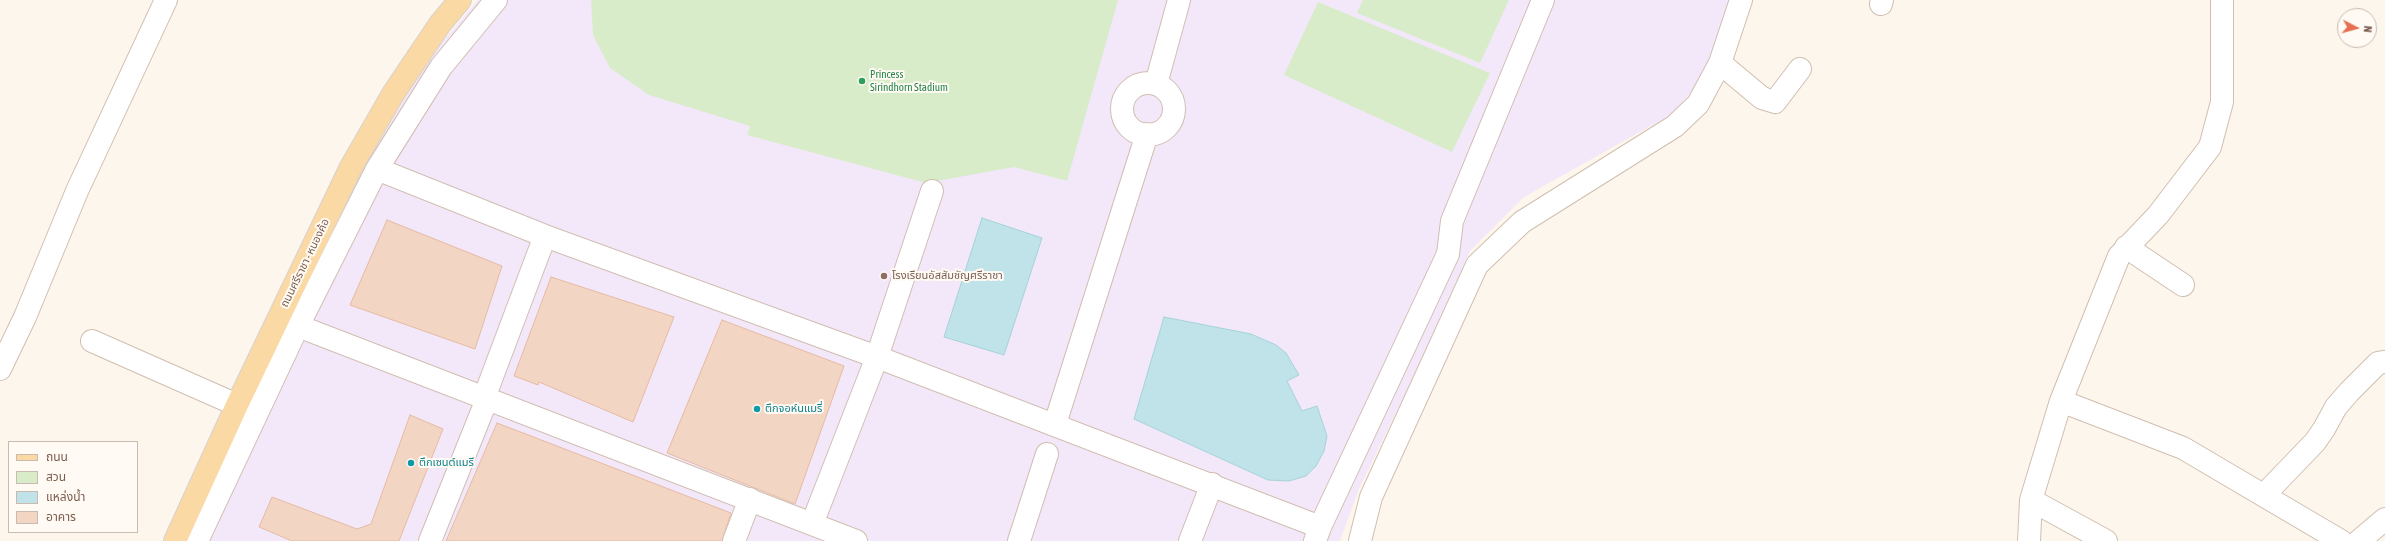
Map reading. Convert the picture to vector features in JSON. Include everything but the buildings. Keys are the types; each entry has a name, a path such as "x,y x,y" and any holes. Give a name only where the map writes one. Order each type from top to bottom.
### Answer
{"main road":[{"name":"ถนนศรีราชา - หนองค้อ","path":"176,541 237,405 351,167 393,94 440,24 460,0"}],"street":[{"path":"0,369 25,317 77,191 166,0"},
{"path":"197,541 298,326 377,169 441,67 496,0"},
{"path":"1156,84 1180,0"},
{"path":"377,169 545,236 1055,424 1212,484 1318,534 1448,254 1452,221 1543,0"},
{"path":"1360,541 1371,497 1477,265 1522,222 1675,126 1698,104 1720,63 1741,0"},
{"path":"2029,541 2031,500 2061,401 2119,256 2158,215 2210,147 2222,102 2222,0"},
{"path":"1720,63 1762,98 1774,102 1778,100 1800,69"},
{"path":"1139,84 1156,84 1169,94 1174,105 1173,117 1163,130 1147,134 1131,128 1123,113 1123,104 1126,96 1139,84"},
{"path":"1055,424 1147,134"},
{"path":"812,524 877,358 932,191"},
{"path":"430,541 486,399 545,236"},
{"path":"2126,248 2183,286"},
{"path":"298,326 856,541"},
{"path":"92,341 237,405"},
{"path":"2264,495 2315,442 2336,407 2349,392 2378,363 2385,362"},
{"path":"2061,401 2183,448 2341,541"},
{"path":"1019,541 1047,454"},
{"path":"1190,541 1212,484"},
{"path":"734,541 750,499"},
{"path":"2031,500 2106,541"},
{"path":"2364,539 2385,519"}],"shaded area":[{"name":"โรงเรียนอัสสัมชัญศรีราชา","path":"478,0 1730,0 1712,56 1693,90 1672,114 1524,197 1470,251 1408,388 1359,489 1340,541 187,541 354,184 426,61"}],"green space":[{"name":"Princess Sirindhorn Stadium","path":"591,0 1118,0 1067,181 1014,167 926,183 747,135 750,126 649,95 610,68 593,35"},
{"path":"1363,0 1509,0 1480,63 1357,13"},
{"path":"1318,2 1490,73 1452,152 1284,75"}],"water":[{"path":"982,218 1042,238 1004,355 944,337"},
{"path":"1164,317 1251,334 1276,345 1286,353 1299,375 1287,381 1302,411 1317,406 1327,436 1324,451 1316,466 1306,476 1289,481 1268,480 1134,419"}],"place":[{"name":"Princess Sirindhorn Stadium","path":"862,81"},
{"name":"โรงเรียนอัสสัมชัญศรีราชา","path":"884,276"},
{"name":"ตึกจอห์นแมรี่","path":"757,409"},
{"name":"ตึกเซนต์แมรี","path":"411,463"}]}
